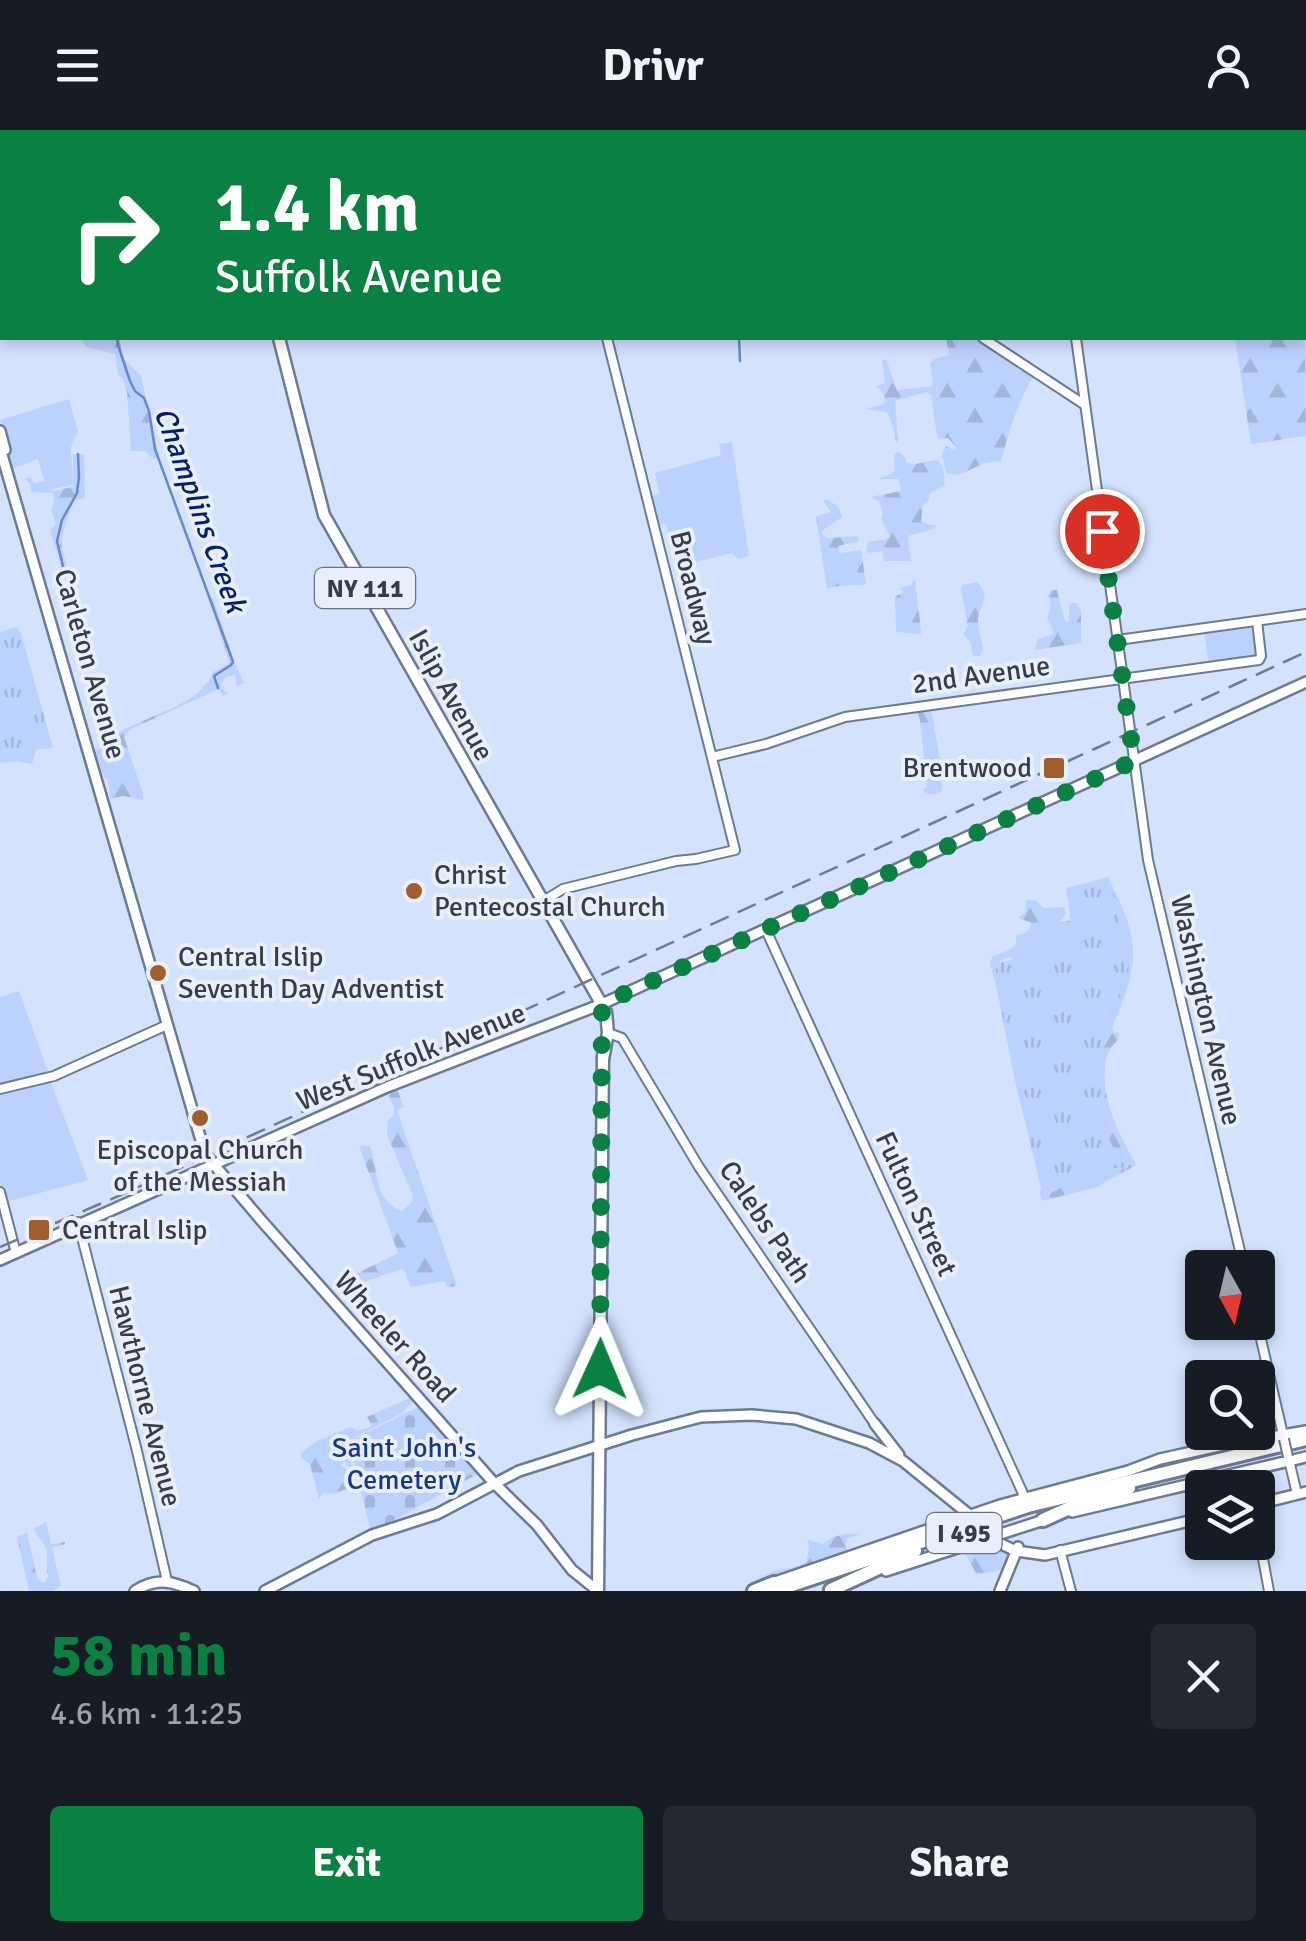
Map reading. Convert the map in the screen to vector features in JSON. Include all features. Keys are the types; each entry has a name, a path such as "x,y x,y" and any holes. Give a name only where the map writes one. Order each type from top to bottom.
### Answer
{"highway":[{"name":"I 495","path":"795,1591 1028,1506 1306,1435"},
{"name":"I 495","path":"774,1587 1043,1510 1306,1447"},
{"path":"1032,1496 1151,1475"},
{"path":"1043,1520 1083,1502 1137,1486"},
{"path":"860,1553 918,1545"},
{"path":"829,1590 918,1545"},
{"path":"754,1591 774,1587"}],"main road":[{"name":"Islip Avenue","path":"279,340 324,515 602,1004"},
{"name":"Carleton Avenue","path":"0,431 134,910"},
{"name":"Carleton Avenue","path":"0,448 210,1161"},
{"name":"West Suffolk Avenue","path":"0,1258 210,1161 238,1154 390,1086 602,1004 1306,682"},
{"name":"NY 111","path":"596,1586 605,1030 602,1004"},
{"name":"Wheeler Road","path":"210,1161 572,1570 596,1586"},
{"path":"265,1591 372,1535 437,1514 521,1470 692,1419 747,1415 813,1423 904,1461"},
{"path":"875,1424 904,1461 964,1516"},
{"path":"746,1591 774,1587 964,1516 1032,1496 1192,1452 1306,1435"},
{"path":"863,1442 882,1444 964,1516 1013,1547 1060,1550 1185,1522"},
{"path":"1000,1591 1013,1547 1043,1520 1306,1457"},
{"path":"1275,1500 1301,1493"},
{"path":"829,1590 990,1535"},
{"path":"135,1591 148,1583 167,1581 194,1591"}],"street":[{"name":"Broadway","path":"542,902 563,889 735,850 608,340"},
{"path":"986,340 1081,400"},
{"name":"Washington Avenue","path":"1076,340 1081,400 1148,860 1240,1250"},
{"path":"1118,640 1306,614"},
{"name":"2nd Avenue","path":"712,758 845,717 1261,659 1256,621"},
{"name":"Fulton Street","path":"766,930 1032,1496"},
{"path":"0,1089 54,1076 167,1024"},
{"name":"Calebs Path","path":"605,1030 622,1038 699,1166 875,1424 882,1444"},
{"path":"0,1192 16,1251"},
{"name":"Hawthorne Avenue","path":"79,1224 167,1581"},
{"path":"1260,1340 1301,1493"},
{"path":"1060,1550 1071,1591"},
{"path":"1263,1560 1269,1591"}],"green space":[{"path":"82,340 119,340 124,359 141,376 159,456 154,460 145,451 131,451 127,392 118,374 115,354 86,347"},
{"path":"946,340 982,340 1033,377 1014,418 1001,461 985,463 958,475 946,473 942,454 946,446 954,450 956,447 948,438 939,439 931,395 927,392 895,401 896,441 886,412 866,409 884,404 883,394 876,386 885,383 882,361 886,359 897,390 933,386 930,363 949,355"},
{"path":"1235,340 1305,340 1306,436 1251,444"},
{"path":"69,399 78,432 71,447 73,485 47,490 38,459 12,469 0,420"},
{"path":"732,442 749,556 738,559 732,553 677,567 666,524 655,526 648,497 659,494 655,473 721,455 719,444"},
{"path":"898,452 907,463 937,460 945,483 930,493 923,505 921,522 936,526 934,529 908,536 911,561 884,561 882,551 866,550 869,542 890,537 881,519 879,501 870,497 901,491 898,479 878,479 895,470 894,455"},
{"path":"73,454 84,454 85,498 75,500 62,536 69,580 62,572 50,532 56,525 51,509 53,493 31,492 25,479 31,477 34,483 45,481 53,491 73,487"},
{"path":"823,501 838,506 842,517 822,535 860,538 838,546 840,553 861,550 866,584 827,589 816,516 831,512"},
{"path":"915,579 921,634 896,632 895,597 903,592 900,588 911,585"},
{"path":"977,582 985,597 978,616 983,651 980,656 973,656 970,641 963,634 968,627 961,589"},
{"path":"1051,590 1057,590 1065,621 1069,622 1072,603 1077,603 1081,610 1081,643 1035,650 1038,639 1053,634 1047,619"},
{"path":"209,598 213,598 244,683 236,684 235,675 226,677 221,684 228,693 223,696 219,689 131,729 124,737 143,800 123,796 110,799 108,780 95,750 117,744 117,734 122,730 197,694 213,672 229,663"},
{"path":"1253,624 1260,657 1209,664 1204,631"},
{"path":"16,627 21,633 53,748 36,750 32,764 0,763 0,632"},
{"path":"923,709 932,713 941,766 942,790 934,794 922,790 927,786 917,712"},
{"path":"1108,877 1127,921 1133,961 1108,1039 1105,1085 1114,1121 1136,1165 1092,1187 1044,1200 992,965 1037,952 1037,939 1054,924 1071,920 1066,888"},
{"path":"1112,891 1129,926 1133,959 1126,992 1112,1027 1114,1033 1119,1032 1118,1040 1109,1052 1104,1083 1119,1134 1133,1161 1098,1187 1042,1201 1039,1191 1043,1189 1050,1193 1071,1184 1096,1184 1129,1161 1113,1147 1106,1132 1097,1074 1107,1034 1105,1022 1128,977 1130,952"},
{"path":"1026,900 1035,900 1044,908 1064,907 1066,913 1045,953 1039,951 1014,962 1011,957 1002,960 994,980 992,957 1009,950 1016,944 1016,936 1028,931 1031,925 1018,918 1026,911"},
{"path":"19,991 49,1074 0,1086 0,997"},
{"path":"50,1080 88,1180 3,1203 0,1090"},
{"path":"389,1089 397,1089 404,1107 397,1110 457,1286 447,1287 445,1281 411,1287 401,1269 361,1283 352,1276 398,1253 359,1146 370,1146 378,1184 386,1200 402,1211 412,1202 413,1196 387,1135 388,1120 394,1115"},
{"path":"412,1397 413,1401 401,1414 353,1438 348,1444 352,1468 345,1460 341,1465 349,1476 346,1489 323,1493 319,1499 310,1464 301,1458 301,1453 315,1442 351,1427 357,1431 370,1427 367,1417"},
{"name":"Saint John's Cemetery","path":"422,1405 481,1472 371,1533 349,1441"},
{"path":"46,1522 51,1544 65,1542 52,1548 61,1586 53,1591 29,1591 17,1537 27,1532 37,1577 45,1582 49,1575 47,1549 33,1529"},
{"path":"844,1534 860,1534 846,1539 850,1554 757,1584 756,1580 774,1571 806,1562 809,1540 823,1544"},
{"path":"989,1540 1008,1551 1009,1557 1004,1569 977,1575 963,1549"}],"waterway":[{"name":"Champlins Creek","path":"117,340 130,381 149,411 155,449 233,662 214,676 218,688"},
{"path":"739,340 740,361"},
{"path":"65,575 57,541 62,520 77,493 78,454"}],"railway":[{"path":"0,1247 1306,652"}],"place":[{"name":"Brentwood","path":"1054,768"},
{"name":"Christ Pentecostal Church","path":"414,891"},
{"name":"Central Islip Seventh Day Adventist","path":"158,973"},
{"name":"Episcopal Church of the Messiah","path":"200,1118"},
{"name":"Central Islip","path":"39,1230"}],"route":[{"path":"600,1369 602,1004 1134,761 1102,531"}]}
